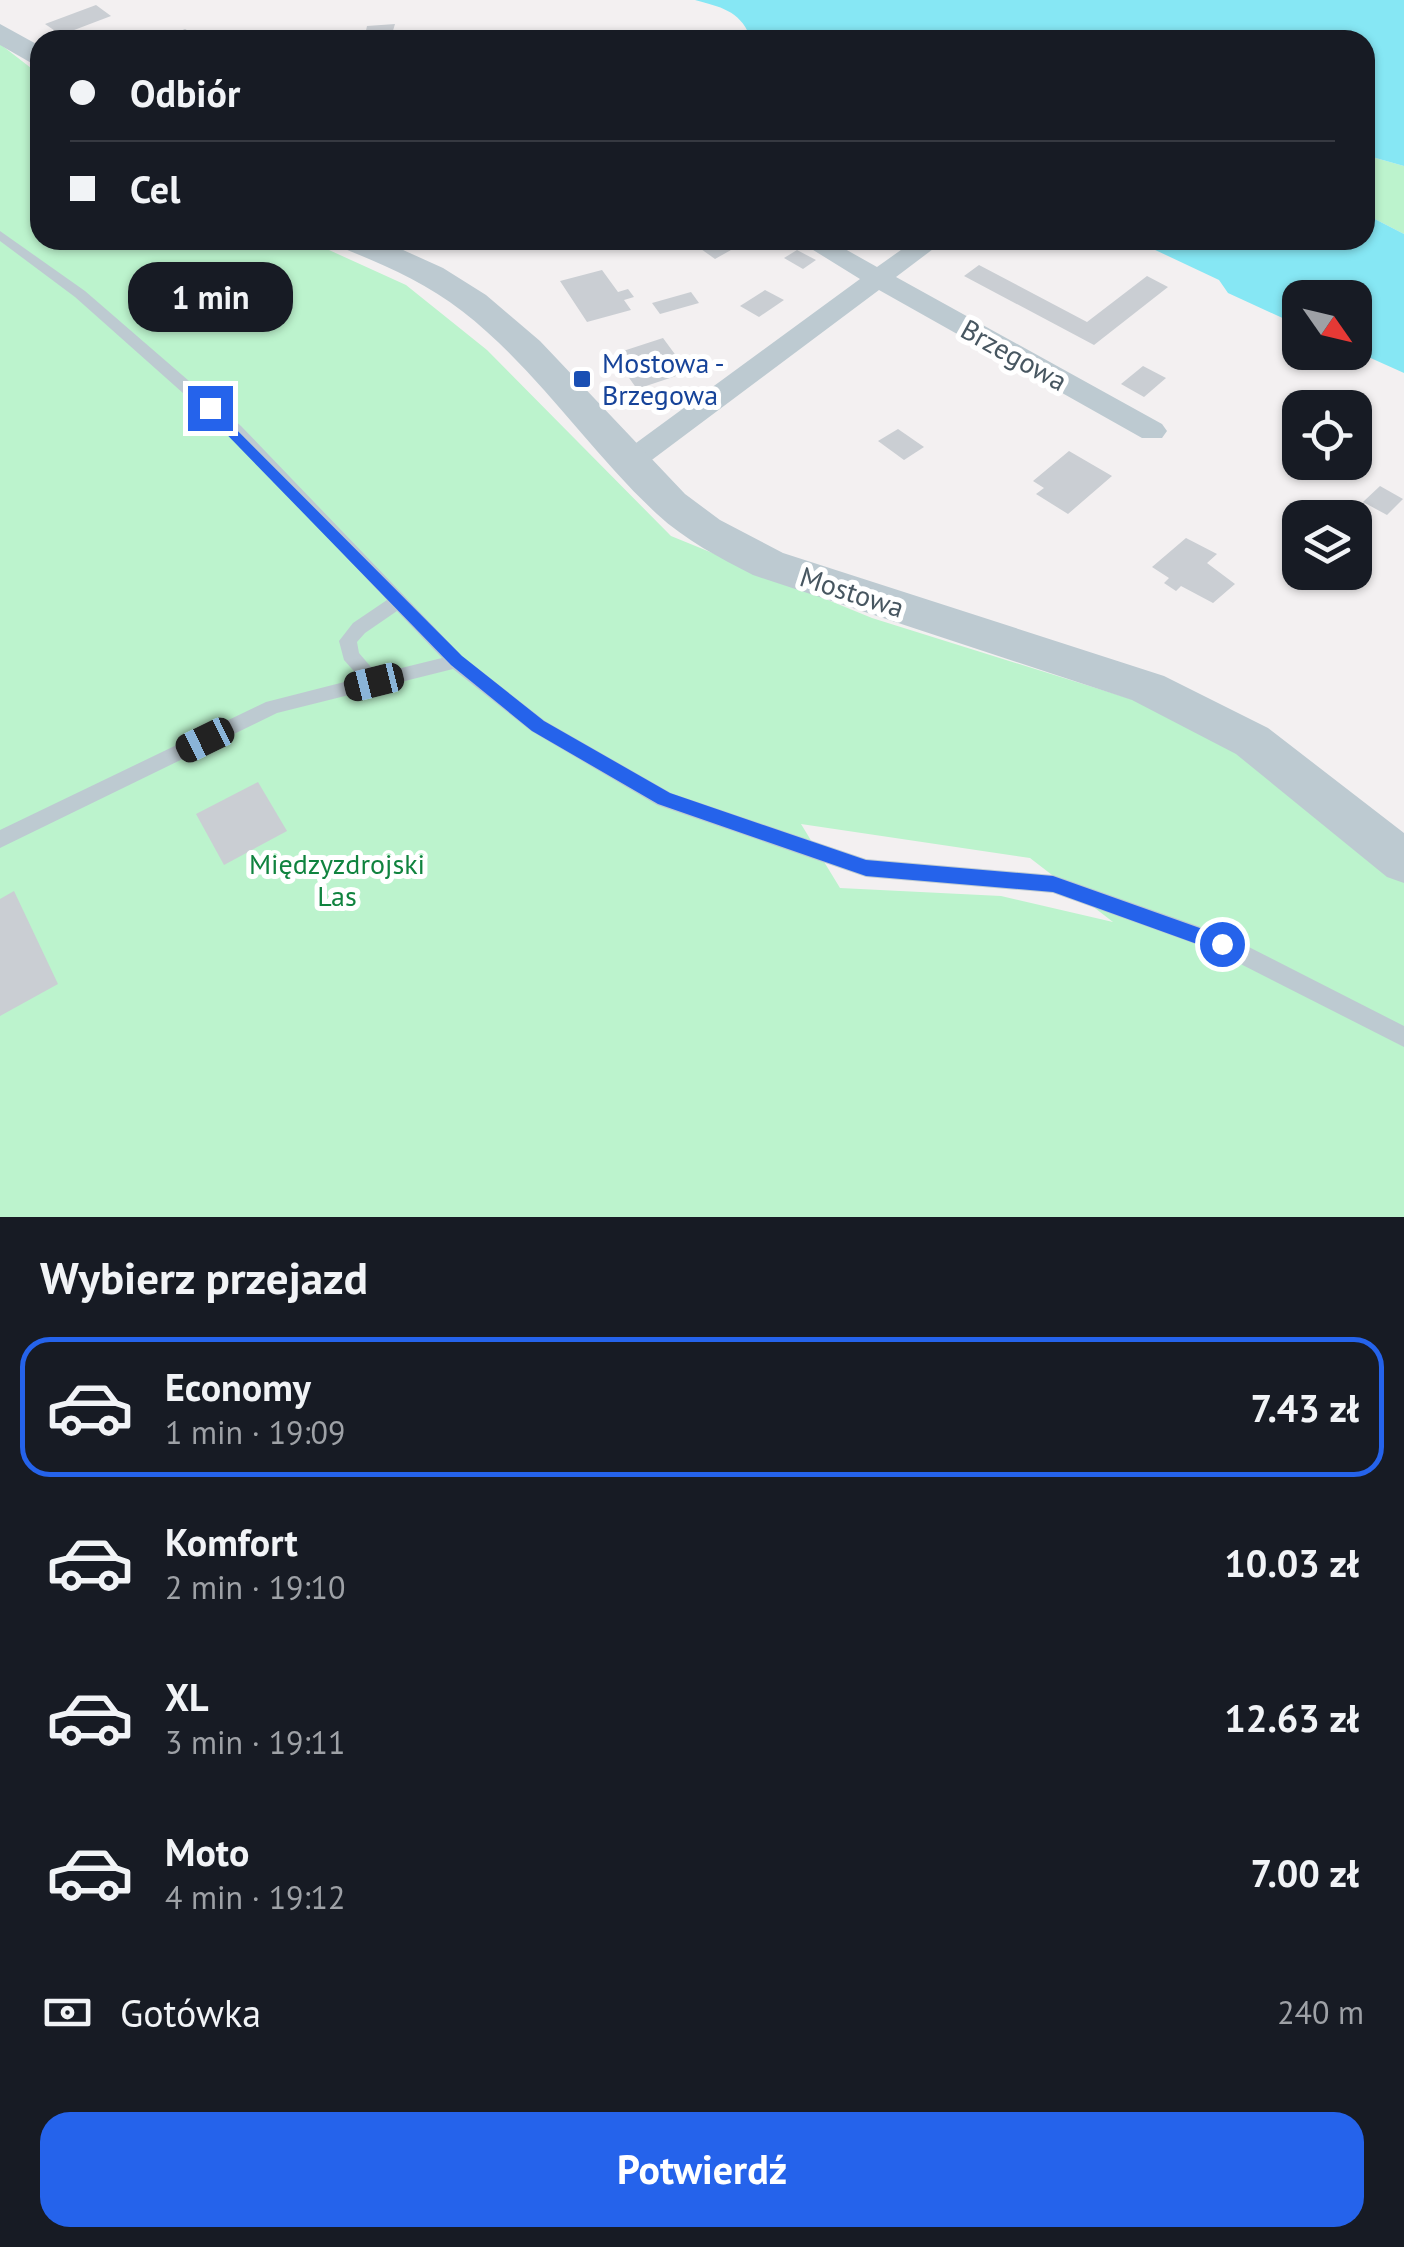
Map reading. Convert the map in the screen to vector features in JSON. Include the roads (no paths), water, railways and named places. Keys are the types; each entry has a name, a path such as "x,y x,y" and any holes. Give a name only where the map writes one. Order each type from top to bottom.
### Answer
{"street":[{"path":"0,32 30,52"},
{"name":"Mostowa","path":"374,250 473,302 527,351 673,506 714,537 768,564 1088,666 1193,709 1252,741 1404,862"},
{"name":"Brzegowa","path":"827,250 1152,431"},
{"path":"631,461 918,250"}],"lane":[{"path":"0,235 80,294 235,430 456,661 538,726 664,799 866,868 1053,884 1222,944 1404,1037"},
{"path":"374,682 350,655 348,641 359,628 399,601"},
{"path":"0,840 273,707 456,661"}],"water":[{"path":"695,0 1404,0 1404,166 1375,158 1375,30 747,30 734,15"},
{"path":"1375,219 1404,234 1404,373 1372,359 1372,280 1282,280 1282,318 1228,293 1219,280 1155,250 1375,250"}],"place":[{"name":"Mostowa - Brzegowa","path":"582,379"}],"park label":[{"name":"Międzyzdrojski Las","path":"337,880"}]}
